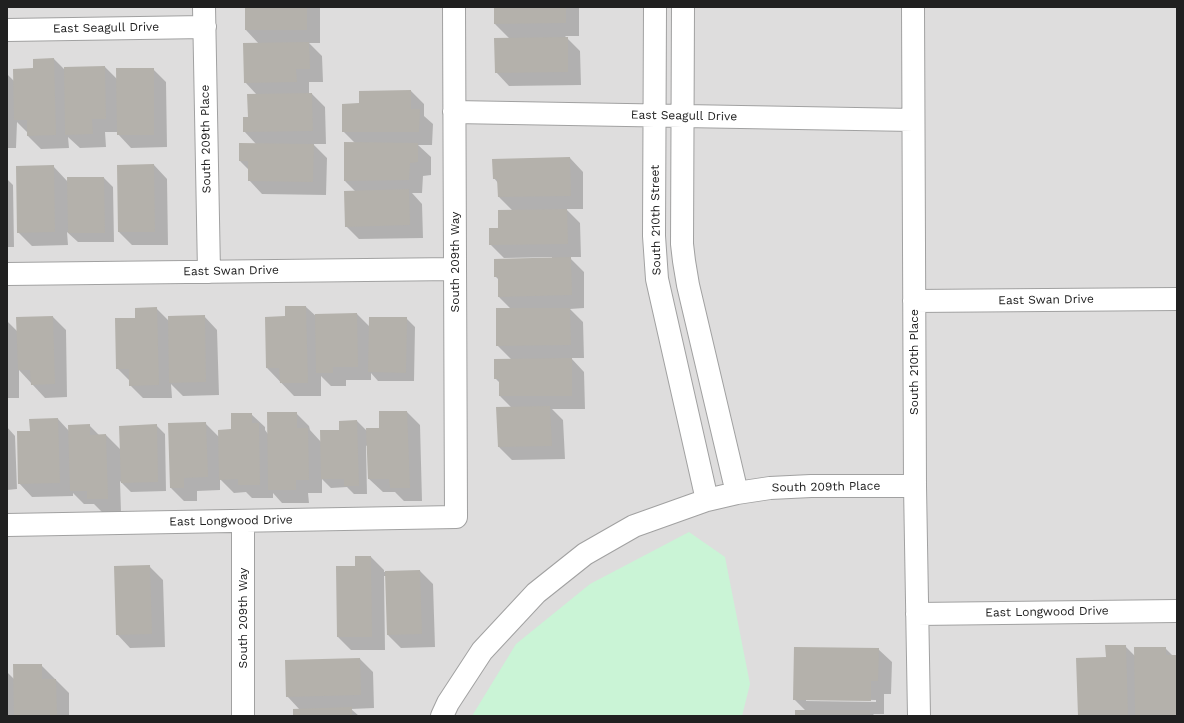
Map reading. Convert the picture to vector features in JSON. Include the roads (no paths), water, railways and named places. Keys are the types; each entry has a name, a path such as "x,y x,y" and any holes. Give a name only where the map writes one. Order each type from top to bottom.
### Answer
{"street":[{"name":"South 209th Way","path":"454,7 456,517"},
{"name":"South 210th Street","path":"655,7 654,236 657,279 707,500"},
{"path":"683,7 682,244 688,286 737,493"},
{"name":"South 210th Place","path":"913,7 915,486 919,716"},
{"name":"East Seagull Drive","path":"7,30 204,17"},
{"name":"South 209th Place","path":"204,17 208,272"},
{"name":"East Seagull Drive","path":"454,112 913,120"},
{"name":"East Swan Drive","path":"7,274 455,269"},
{"name":"East Swan Drive","path":"914,301 1177,299"},
{"name":"South 209th Place","path":"442,716 482,651 536,592 585,554 634,526 707,500 737,493 770,488 811,486 915,486"},
{"name":"East Longwood Drive","path":"7,525 456,517"},
{"name":"South 209th Way","path":"243,521 243,716"},
{"name":"East Longwood Drive","path":"917,614 1177,611"}]}
